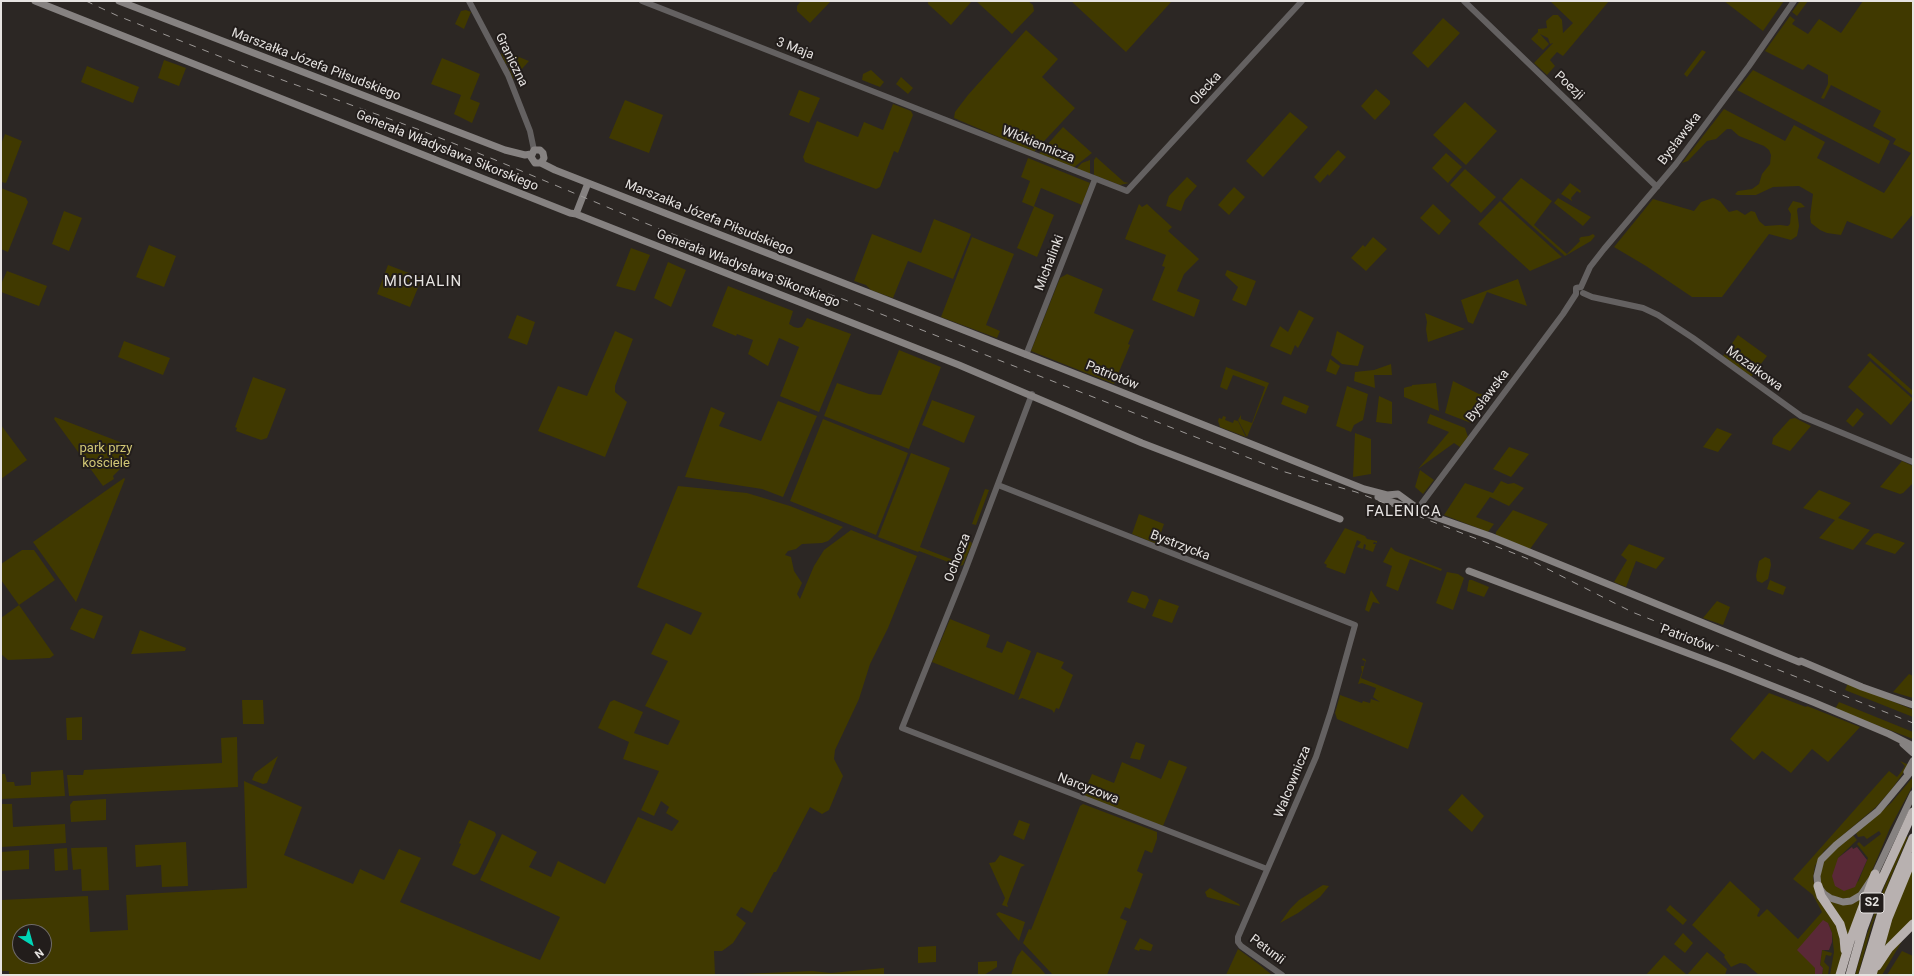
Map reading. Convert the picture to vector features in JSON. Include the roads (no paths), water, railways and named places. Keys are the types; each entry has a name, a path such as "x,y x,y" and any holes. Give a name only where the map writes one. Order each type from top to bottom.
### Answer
{"highway":[{"name":"S2","path":"1850,975 1863,929 1880,882 1913,812"},
{"name":"S2","path":"1863,975 1884,906 1913,838"},
{"path":"1873,975 1891,910 1913,857"},
{"path":"1840,975 1874,874"},
{"path":"1818,886 1821,896 1840,924 1844,938 1845,958"},
{"path":"1873,975 1886,952 1913,924"}],"main road":[{"name":"Generała Władysława Sikorskiego","path":"35,1 570,214 576,214 1032,394"},
{"name":"Marszałka Józefa Piłsudskiego","path":"119,1 505,150 510,155 524,160 534,153 535,163 543,160 559,170 588,183 851,285"},
{"path":"534,153 544,153 543,160"},
{"path":"576,214 588,183"},
{"name":"Patriotów","path":"851,285 1364,489 1401,501 1420,511 1490,536 1799,662 1801,665 1828,673 1912,705"},
{"path":"1032,394 1142,443 1340,519"},
{"name":"Patriotów","path":"1469,571 1694,654 1894,736 1913,746"},
{"path":"1894,736 1913,742"},
{"name":"Patriotów","path":"1894,736 1913,752"},
{"path":"1888,800 1913,761"},
{"path":"1913,769 1878,811 1836,845 1821,860 1817,876 1818,886 1830,898 1843,902 1851,901 1861,895 1874,874 1913,794"},
{"path":"1905,780 1913,774"}],"street":[{"name":"Graniczna","path":"469,1 508,75 530,131 534,153"},
{"name":"3 Maja","path":"642,1 941,118"},
{"name":"Olecka","path":"1127,191 1302,1"},
{"name":"Poezji","path":"1464,1 1657,187"},
{"name":"Bysławska","path":"1581,287 1587,274 1604,249 1657,187 1749,66 1794,1"},
{"name":"Włókiennicza","path":"941,118 1095,180 1127,191"},
{"name":"Michalinki","path":"1026,354 1095,180"},
{"path":"1581,287 1584,289 1583,294 1576,294 1576,288 1581,287"},
{"name":"Bysławska","path":"1420,511 1576,294"},
{"name":"Mozaikowa","path":"1583,294 1643,308 1658,315 1693,338 1801,416 1913,462"},
{"name":"Ochocza","path":"902,728 998,485 1032,394"},
{"name":"Bystrzycka","path":"998,485 1355,625"},
{"name":"Walcownicza","path":"1238,942 1238,937 1316,757 1331,711 1355,625"},
{"name":"Narcyzowa","path":"902,728 1268,869"},
{"name":"Petunii","path":"1238,942 1282,975"}],"railway":[{"path":"86,1 118,16 244,66 420,130 493,159 645,223 787,280 840,298 1285,472 1356,492 1526,558 1632,612 1913,723"}],"district":[{"name":"MICHALIN","path":"423,282"},
{"name":"FALENICA","path":"1404,512"}],"park label":[{"name":"park przy kościele","path":"106,456"}]}
